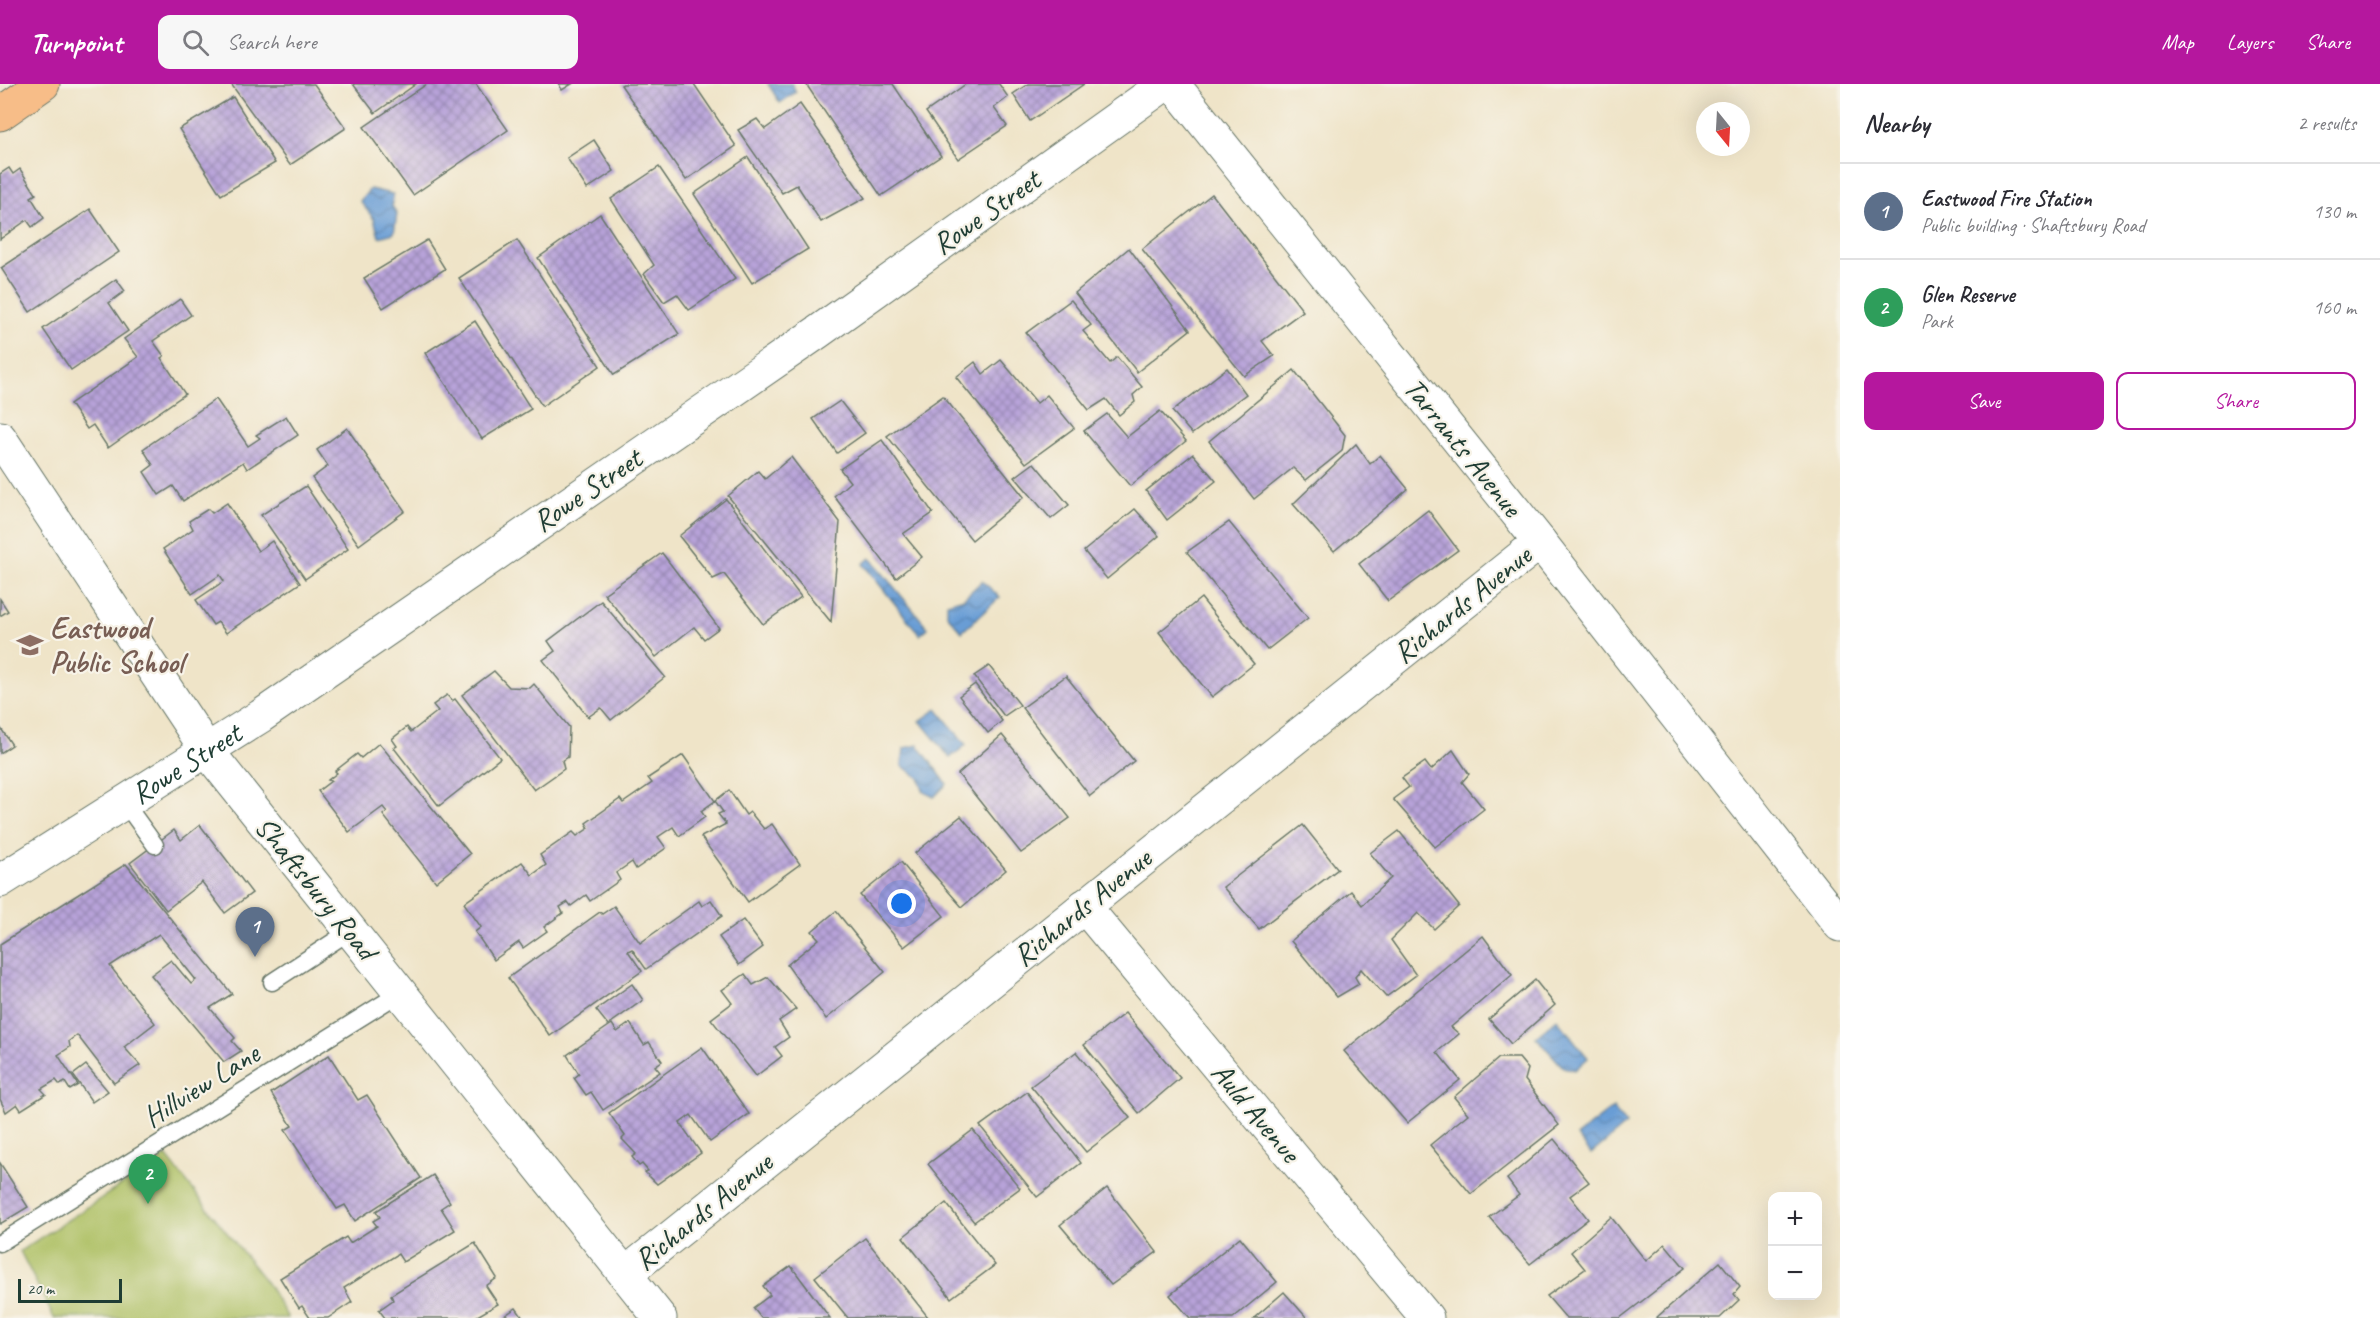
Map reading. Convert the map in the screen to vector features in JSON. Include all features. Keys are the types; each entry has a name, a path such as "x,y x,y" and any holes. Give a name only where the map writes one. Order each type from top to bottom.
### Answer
{"main road":[{"path":"0,114 43,84"}],"street":[{"name":"Rowe Street","path":"0,881 208,752 808,338 1165,84"},
{"name":"Tarrants Avenue","path":"1173,84 1540,542 1840,925"},
{"name":"Shaftsbury Road","path":"0,438 208,752 625,1274 654,1316"},
{"name":"Richards Avenue","path":"625,1274 1540,542"},
{"name":"Auld Avenue","path":"1084,906 1427,1318"}],"lane":[{"path":"124,802 155,845"},
{"path":"272,982 350,931"},
{"name":"Hillview Lane","path":"0,1243 400,993"}],"green space":[{"path":"166,1156 267,1283 288,1318 54,1318 20,1251"}],"water":[{"path":"768,84 792,84 796,92 780,103"},
{"path":"370,189 393,194 392,206 397,214 394,233 379,237 374,219 360,201"},
{"path":"870,558 928,628 920,635 863,564"},
{"path":"982,581 1000,597 962,632 947,615 947,603 964,598"},
{"path":"937,709 966,745 950,758 920,721"},
{"path":"918,745 947,784 934,797 924,792 919,778 902,766 904,748"},
{"path":"1557,1019 1588,1058 1575,1070 1563,1067 1536,1037"},
{"path":"1613,1108 1626,1125 1591,1154 1577,1136"}],"building":[{"path":"231,84 314,84 346,128 290,165"},
{"path":"353,84 416,84 375,113"},
{"path":"427,84 476,84 508,130 413,195 364,127"},
{"path":"559,84 572,84 562,90"},
{"path":"694,84 736,146 686,180 621,85"},
{"path":"806,84 893,84 941,156 881,196"},
{"path":"966,84 999,84 1008,97 994,108 1007,126 958,159 926,112"},
{"path":"1028,84 1084,84 1030,121 1013,94"},
{"path":"233,97 275,163 221,195 179,129"},
{"path":"800,104 865,198 821,222 797,185 782,193 738,130 757,119 765,129"},
{"path":"594,140 614,171 587,189 567,158"},
{"path":"748,157 808,249 752,283 694,194"},
{"path":"659,167 735,279 689,310 677,294 664,302 644,274 654,265 611,199"},
{"path":"9,168 13,174 20,169 36,194 31,197 44,218 32,227 27,220 0,239 0,174"},
{"path":"1212,194 1303,311 1262,341 1274,356 1244,376 1142,249"},
{"path":"90,209 119,252 30,312 1,268"},
{"path":"600,214 679,334 614,375 538,258"},
{"path":"427,240 445,269 383,308 364,278"},
{"path":"517,240 600,366 542,406 459,278"},
{"path":"1129,248 1190,330 1137,372 1075,293"},
{"path":"116,279 125,291 109,303 128,331 71,370 43,329"},
{"path":"180,299 191,315 153,341 164,356 161,358 185,394 108,448 93,425 87,429 70,404 138,357 124,339"},
{"path":"1071,300 1091,325 1083,331 1110,363 1117,357 1142,387 1133,395 1135,402 1119,415 1106,399 1089,410 1026,333"},
{"path":"475,321 531,409 482,439 425,353"},
{"path":"1001,360 1037,403 1047,395 1074,428 1026,463 956,377 975,362 983,374"},
{"path":"1227,368 1246,394 1192,434 1172,411"},
{"path":"1294,370 1345,435 1342,451 1306,480 1293,468 1254,499 1209,441"},
{"path":"943,396 1024,497 972,540 887,436"},
{"path":"216,399 248,446 260,438 256,435 286,416 298,435 247,469 243,462 183,501 173,486 159,495 144,472 153,465 143,449"},
{"path":"840,401 865,433 837,453 813,419"},
{"path":"1160,411 1186,441 1130,486 1084,431 1107,414 1127,437"},
{"path":"347,428 405,511 359,545 312,478 328,466 317,450"},
{"path":"882,440 933,513 903,534 922,557 896,578 834,496 850,482 840,469"},
{"path":"1356,444 1370,464 1380,455 1408,489 1334,551 1293,504"},
{"path":"1193,454 1216,481 1167,520 1146,491"},
{"path":"791,457 840,522 831,622 728,496 758,471 765,479"},
{"path":"1034,463 1069,505 1051,519 1015,477"},
{"path":"306,486 348,549 305,579 261,515"},
{"path":"726,499 801,597 763,624 724,574 713,579 679,536"},
{"path":"227,503 258,551 272,541 300,583 226,633 218,622 213,625 196,600 224,581 220,575 192,594 163,549 193,529 189,521 208,509 212,513"},
{"path":"1135,509 1159,536 1107,579 1084,551"},
{"path":"1428,510 1458,550 1388,601 1359,564"},
{"path":"1229,522 1308,618 1267,650 1187,552"},
{"path":"662,553 719,628 704,639 694,627 656,657 604,594"},
{"path":"1201,598 1254,664 1212,697 1159,632"},
{"path":"0,599 8,611 0,616"},
{"path":"601,601 665,677 611,720 601,708 588,717 543,660 555,651 548,641"},
{"path":"989,666 1020,705 1004,716 974,676"},
{"path":"494,671 509,687 530,688 534,684 569,727 568,757 562,761 564,769 534,790 462,695"},
{"path":"1066,676 1134,761 1090,796 1022,708"},
{"path":"975,684 1002,721 988,733 959,696"},
{"path":"447,695 452,701 455,699 500,758 439,806 394,748 397,746 392,739 407,727 411,732 438,711 433,705"},
{"path":"0,727 12,745 0,753"},
{"path":"1002,735 1070,818 1021,853 958,774"},
{"path":"379,743 470,854 436,882 383,815 387,812 383,807 349,832 318,791 331,781 328,780 337,773 335,771 357,754 361,758"},
{"path":"1453,750 1469,774 1462,782 1484,809 1435,847 1393,799 1409,787 1402,778 1425,762 1431,770"},
{"path":"683,755 715,801 701,811 705,817 679,836 673,827 658,837 666,848 636,869 632,862 616,873 620,880 590,901 586,895 571,906 568,902 560,907 563,913 544,927 547,931 523,948 519,942 494,960 475,932 481,927 464,903 522,862 532,875 546,865 540,855 573,832 577,836 589,828 586,823 620,799 623,803 652,783 648,778"},
{"path":"729,790 746,815 750,812 764,829 772,824 800,864 748,902 701,837 726,824 718,814 723,812 715,801"},
{"path":"961,816 1006,870 962,907 915,853"},
{"path":"200,825 252,893 225,913 202,882 166,910 130,863 174,830 181,840"},
{"path":"1303,825 1338,869 1259,929 1223,887"},
{"path":"1399,831 1459,906 1434,929 1418,913 1391,940 1416,975 1386,997 1361,969 1355,977 1359,984 1337,997 1291,941 1351,891 1362,905 1391,878 1370,853"},
{"path":"901,862 944,916 904,947 860,895"},
{"path":"126,864 232,994 210,1008 235,1038 232,1041 241,1051 224,1062 151,975 171,960 191,984 196,980 159,934 110,966 155,1023 124,1047 140,1065 114,1083 77,1035 69,1041 70,1047 58,1055 78,1085 70,1090 65,1082 60,1085 56,1080 41,1089 46,1094 21,1110 17,1104 6,1112 0,1099 0,944"},
{"path":"711,900 722,916 646,969 632,949 628,951 642,971 550,1036 508,978 600,912 602,914 614,906 640,943 699,901 702,906"},
{"path":"836,911 885,972 826,1019 787,965 819,939 812,931"},
{"path":"743,920 763,947 739,965 719,937"},
{"path":"1483,936 1512,975 1451,1027 1459,1034 1437,1052 1460,1080 1407,1123 1344,1051"},
{"path":"745,974 753,985 768,977 796,1009 779,1021 789,1037 775,1047 782,1056 756,1076 711,1019 732,1003 722,990"},
{"path":"1535,980 1555,1005 1511,1044 1489,1019"},
{"path":"632,984 643,1000 608,1025 596,1010"},
{"path":"1125,1013 1180,1078 1139,1113 1084,1045"},
{"path":"630,1023 644,1045 649,1042 662,1061 655,1066 660,1072 603,1110 591,1092 586,1095 574,1078 579,1074 567,1055 612,1024 617,1032"},
{"path":"702,1047 749,1114 710,1142 691,1115 680,1123 701,1153 657,1184 645,1172 648,1171 642,1164 639,1166 632,1157 636,1154 622,1139 625,1136 609,1113"},
{"path":"1076,1052 1130,1118 1086,1152 1031,1086"},
{"path":"329,1055 358,1100 367,1095 421,1178 355,1221 345,1205 337,1209 285,1130 292,1126 271,1093"},
{"path":"1499,1058 1519,1058 1528,1069 1525,1080 1559,1125 1471,1194 1430,1145 1468,1114 1454,1097"},
{"path":"86,1065 108,1091 92,1102 73,1075"},
{"path":"1027,1092 1081,1163 1037,1197 980,1126"},
{"path":"973,1130 1020,1188 974,1222 928,1164"},
{"path":"1554,1139 1589,1182 1570,1196 1588,1219 1530,1264 1489,1217 1519,1195 1507,1179"},
{"path":"0,1163 28,1207 0,1224"},
{"path":"433,1175 450,1202 441,1208 455,1230 403,1262 398,1254 344,1288 352,1302 328,1318 310,1318 302,1306 299,1308 280,1278 346,1237 350,1243 377,1226 373,1221 380,1217 376,1211"},
{"path":"1107,1188 1157,1252 1111,1285 1060,1225"},
{"path":"946,1203 995,1265 951,1298 903,1237"},
{"path":"1611,1217 1646,1261 1665,1244 1685,1268 1620,1318 1566,1318 1547,1296 1585,1269 1571,1252"},
{"path":"1240,1237 1277,1282 1233,1318 1190,1318 1170,1295"},
{"path":"865,1238 928,1317 848,1318 815,1277"},
{"path":"475,1243 497,1278 486,1286 498,1304 474,1318 385,1318 379,1310 393,1300 391,1295"},
{"path":"1720,1262 1740,1287 1734,1294 1739,1300 1720,1318 1656,1318"},
{"path":"791,1266 830,1318 761,1318 753,1308 770,1295 763,1286"},
{"path":"1284,1292 1307,1318 1254,1318"},
{"path":"516,1308 523,1318 501,1318"}],"place":[{"name":"Eastwood Public School","path":"30,645"},
{"name":"Eastwood Fire Station","path":"255,957"},
{"name":"Glen Reserve","path":"148,1204"}]}
